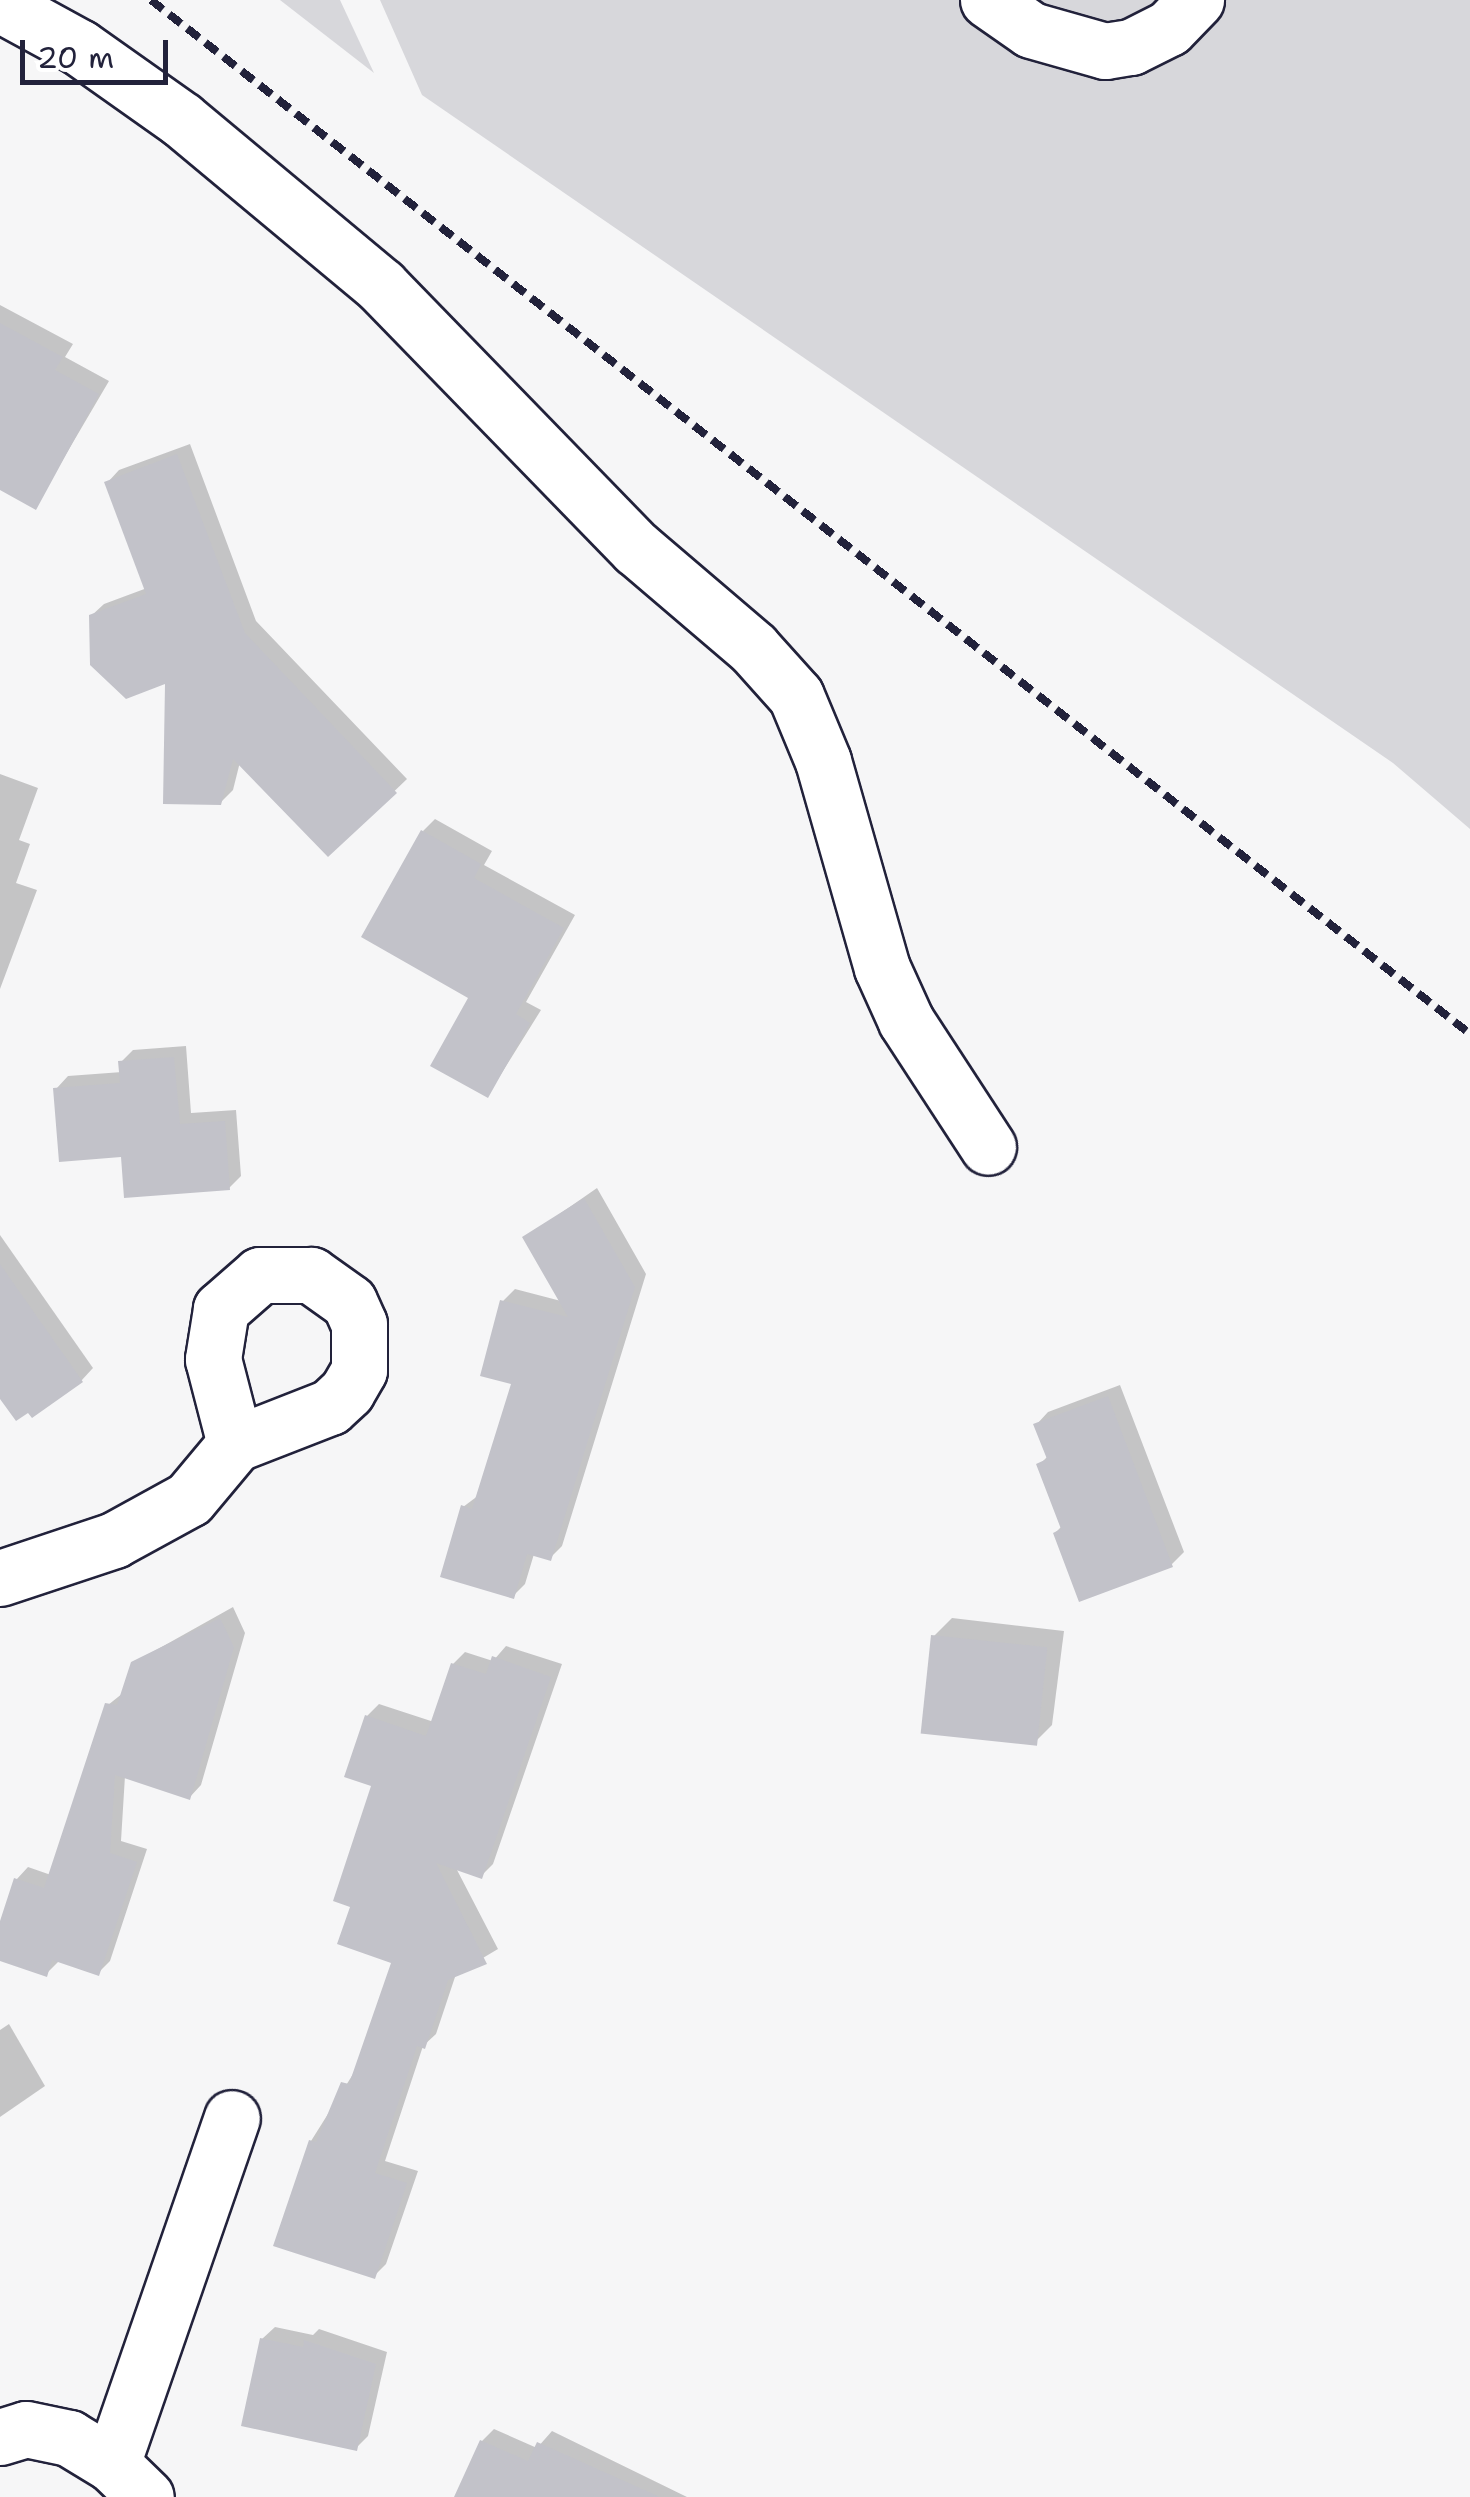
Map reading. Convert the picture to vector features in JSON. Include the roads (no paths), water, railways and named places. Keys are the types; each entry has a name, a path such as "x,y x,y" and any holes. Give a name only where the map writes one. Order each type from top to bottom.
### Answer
{"street":[{"path":"988,0 1031,30 1105,51 1132,47 1169,28 1196,0"},
{"path":"0,4 79,47 182,120 381,286 636,548 753,648 796,696 824,761 882,968 906,1021 988,1146"},
{"path":"0,1578 114,1540 189,1498 236,1444"},
{"path":"0,2437 26,2430 69,2438 129,2480 232,2118"}],"railway":[{"path":"151,0 1470,1034"}]}
